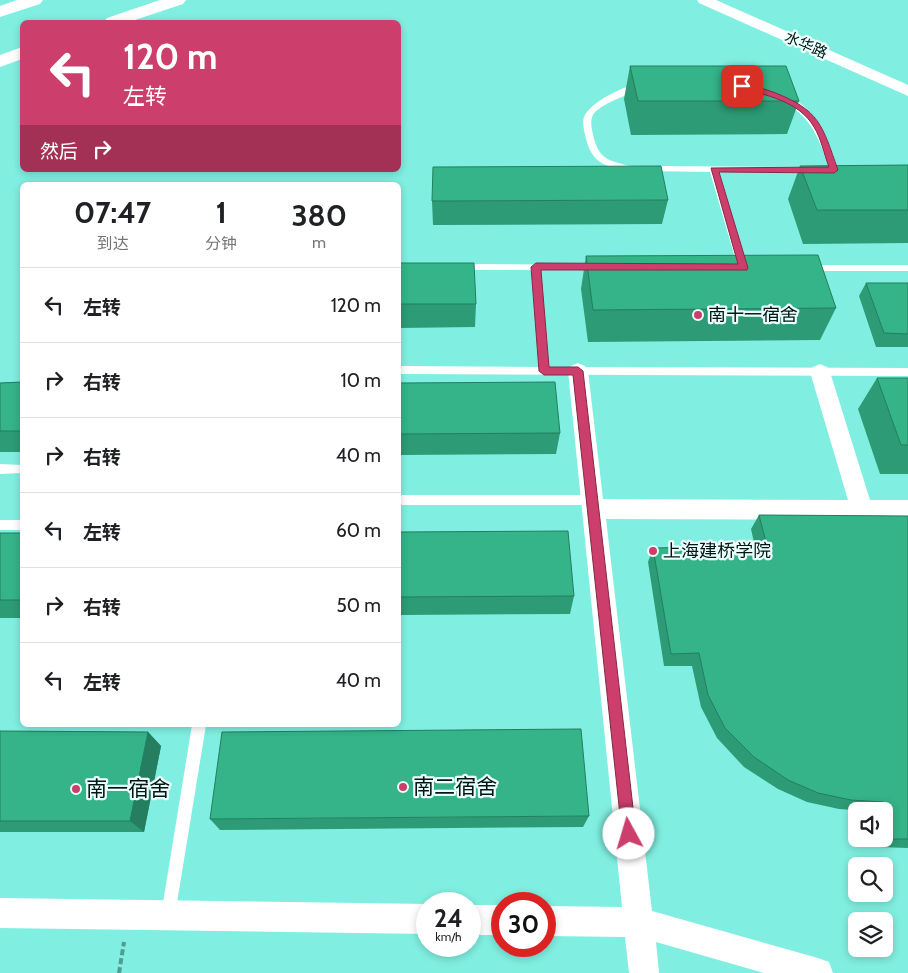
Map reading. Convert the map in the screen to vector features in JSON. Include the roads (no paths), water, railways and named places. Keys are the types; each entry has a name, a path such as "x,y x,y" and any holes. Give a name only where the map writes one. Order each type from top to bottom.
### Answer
{"main road":[{"path":"0,12 34,0"},
{"path":"119,20 177,0"},
{"path":"0,61 20,54"}],"street":[{"name":"水华路","path":"704,0 908,91"},
{"name":"水华路","path":"739,0 908,76"},
{"path":"578,371 644,973"},
{"path":"820,372 862,510"},
{"path":"592,504 908,510"},
{"path":"0,913 416,919"},
{"path":"556,921 639,922 818,973"}],"lane":[{"path":"647,85 624,92 589,114 590,144 593,153 599,159 618,167 714,170 838,170 818,126 811,117 794,103 773,95"},
{"path":"714,170 743,268"},
{"path":"451,267 607,267"},
{"path":"536,267 544,371"},
{"path":"802,268 908,268"},
{"path":"401,370 908,372"},
{"path":"0,469 20,469"},
{"path":"401,500 592,504"},
{"path":"0,525 20,525"},
{"path":"168,915 199,727"}],"place":[{"name":"南十一宿舍","path":"698,315"},
{"name":"上海建桥学院","path":"653,551"},
{"name":"南二宿舍","path":"403,787"},
{"name":"南一宿舍","path":"76,789"}]}
